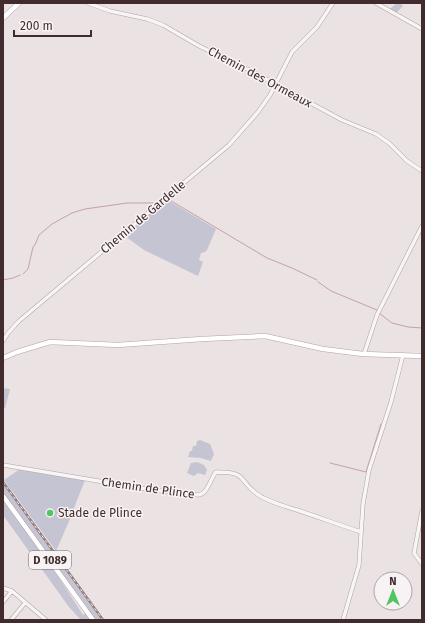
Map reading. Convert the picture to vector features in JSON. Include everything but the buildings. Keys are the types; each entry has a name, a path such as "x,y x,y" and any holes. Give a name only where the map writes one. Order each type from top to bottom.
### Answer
{"main road":[{"path":"3,18 19,3"},
{"path":"3,358 44,342 118,345 265,336 323,349 364,354 422,356"},
{"name":"D 1089","path":"3,496 93,620"}],"street":[{"name":"Chemin des Ormeaux","path":"88,3 110,11 128,14 156,22 342,120 376,134 389,143 407,161 422,171"},
{"name":"Chemin de Gardelle","path":"3,341 19,321 229,145 258,112 275,85 292,52 316,28 333,3"},
{"path":"376,3 422,30"},
{"path":"364,354 377,315 422,226"},
{"path":"343,620 359,565 363,504 369,470 403,355"},
{"name":"Chemin de Plince","path":"3,465 152,490 198,495 204,492 212,476 216,472 232,472 242,477 248,486 264,498 277,504 361,532"},
{"path":"422,511 414,553 422,564"},
{"path":"3,588 12,591 46,620"},
{"path":"3,602 12,591"},
{"path":"11,620 25,603"}],"shaded area":[{"path":"397,3 400,3 403,6 396,13 389,8"},
{"path":"166,199 216,229 207,250 201,253 199,260 203,262 198,276 144,250 125,236"},
{"path":"3,388 10,389 5,408 3,408"},
{"path":"200,440 210,444 214,454 211,461 201,458 188,457 193,446 196,446 197,441"},
{"path":"197,462 204,465 207,470 205,475 198,473 194,476 187,473 191,463"},
{"name":"Stade de Plince","path":"20,469 85,480 56,551 4,480"},
{"path":"3,484 101,620 95,620 3,493"},
{"path":"3,500 54,570 83,615 86,613 91,620 80,619 69,607 3,515"}],"waterway":[{"path":"23,274 28,269 33,247 39,235 52,224 72,213 85,209 127,203 156,203 164,197"},
{"path":"168,199 267,258 317,280"},
{"path":"3,280 20,275"},
{"path":"318,282 331,291 377,310"},
{"path":"379,313 392,323 408,327 422,328"},
{"path":"330,463 366,472 381,424"}],"railway":[{"path":"3,482 103,620"}],"place":[{"name":"Stade de Plince","path":"50,513"}]}
